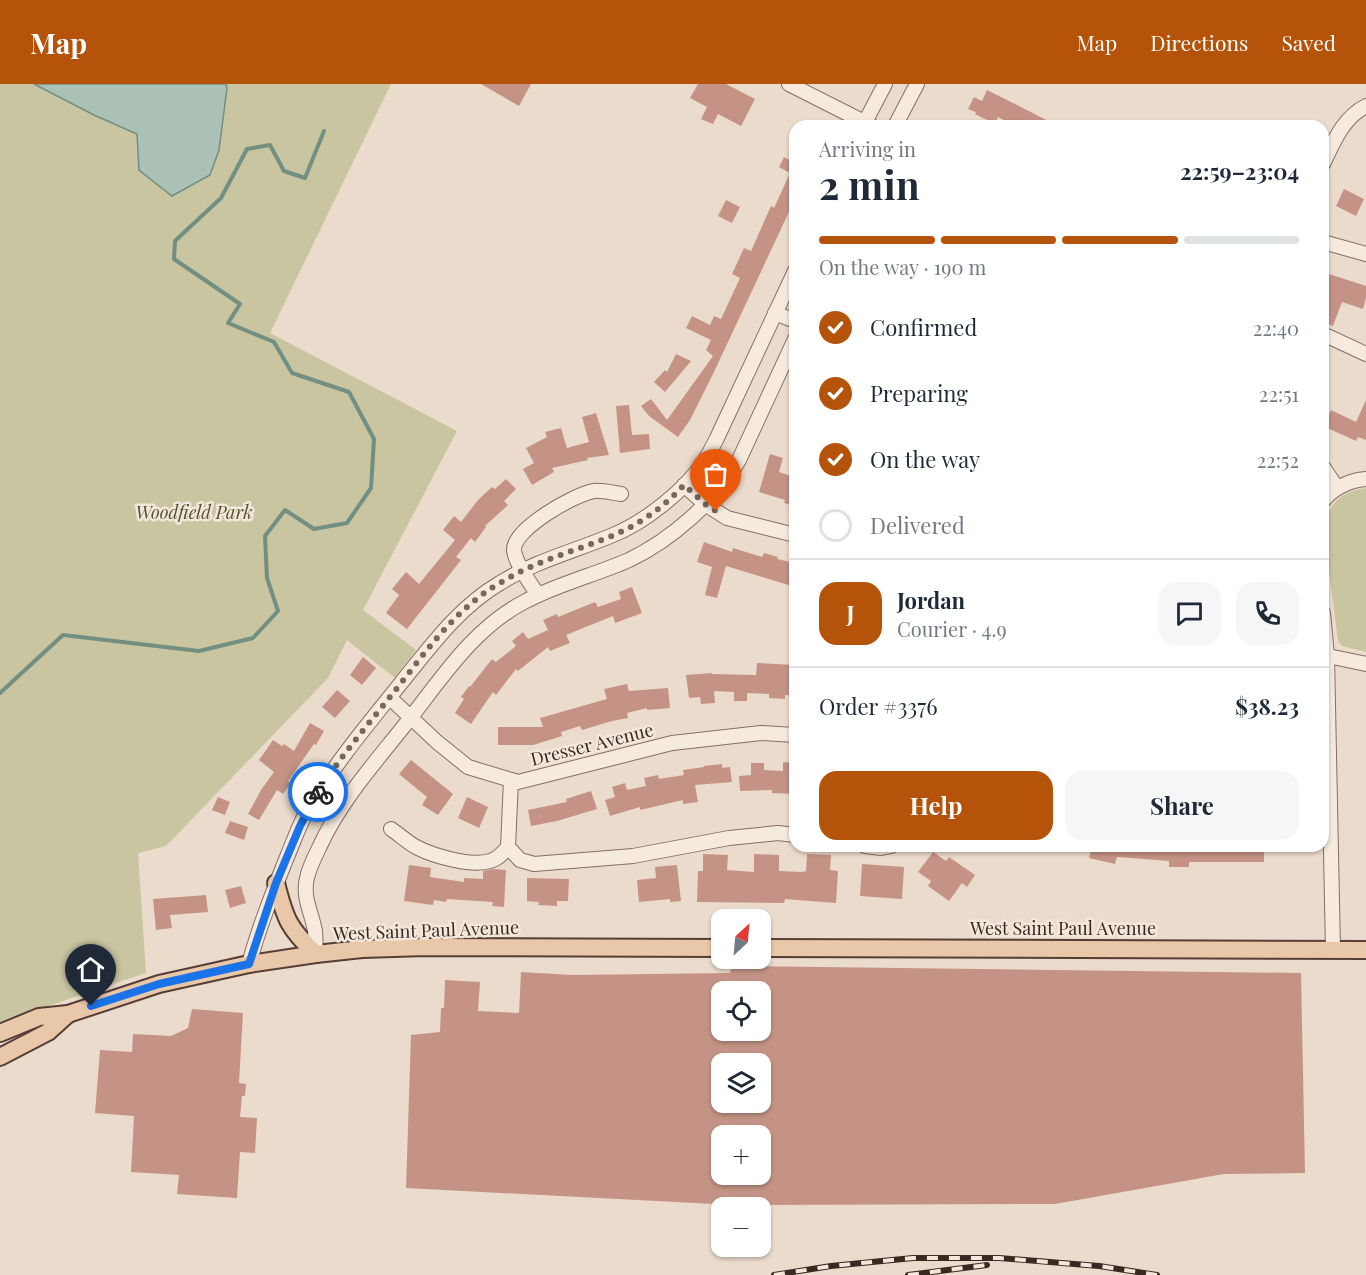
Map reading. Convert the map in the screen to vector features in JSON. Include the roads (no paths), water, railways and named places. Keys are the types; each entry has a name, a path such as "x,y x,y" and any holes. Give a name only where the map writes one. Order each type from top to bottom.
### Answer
{"main road":[{"path":"276,883 287,921 300,939 316,954"},
{"name":"West Saint Paul Avenue","path":"0,1033 39,1017 68,1014 159,984 249,964 316,954 362,949 426,947 711,948"},
{"name":"West Saint Paul Avenue","path":"771,948 1366,950"},
{"name":"West Saint Paul Avenue","path":"0,1057 48,1032 68,1014"}],"street":[{"path":"789,84 857,120"},
{"path":"868,120 885,84"},
{"path":"898,120 917,84"},
{"path":"1329,152 1348,118 1366,106"},
{"path":"1329,244 1366,254"},
{"path":"249,964 276,883 308,809 340,760 437,638 464,609 489,590 523,571 629,528 672,497 684,485 705,460 717,438 789,284"},
{"path":"776,313 789,318"},
{"path":"1329,337 1366,354"},
{"path":"316,954 315,932 305,887 310,867 323,839 346,800 411,717 478,635 513,608 538,595 629,560 669,536 715,495 732,474 789,352"},
{"path":"1329,476 1337,488"},
{"path":"1329,495 1352,481 1366,479"},
{"path":"684,485 705,504 727,518 789,534"},
{"path":"538,595 515,556 514,546 523,533 555,508 583,494 596,490 621,494"},
{"path":"1329,657 1366,664"},
{"name":"Dresser Avenue","path":"390,698 437,742 468,767 518,782 672,743 761,733 789,735"},
{"path":"391,829 416,847 437,857 469,862 489,862 498,858 508,847 511,780"},
{"path":"508,847 520,860 534,864 633,856 729,837 778,832 789,834"},
{"path":"292,845 316,854"},
{"path":"1329,852 1333,950"}],"waterway":[{"path":"0,693 63,635 199,651 253,638 278,611 267,578 265,536 285,510 314,529 347,523 371,488 374,439 349,392 292,373 274,342 228,323 240,304 174,259 175,241 221,198 247,149 270,145 284,171 305,178 324,131"}],"railway":[{"path":"774,1275 831,1266 913,1258 999,1258 1099,1266 1157,1275"},
{"path":"908,1275 987,1265"}],"park label":[{"name":"Woodfield Park","path":"194,513"}]}
